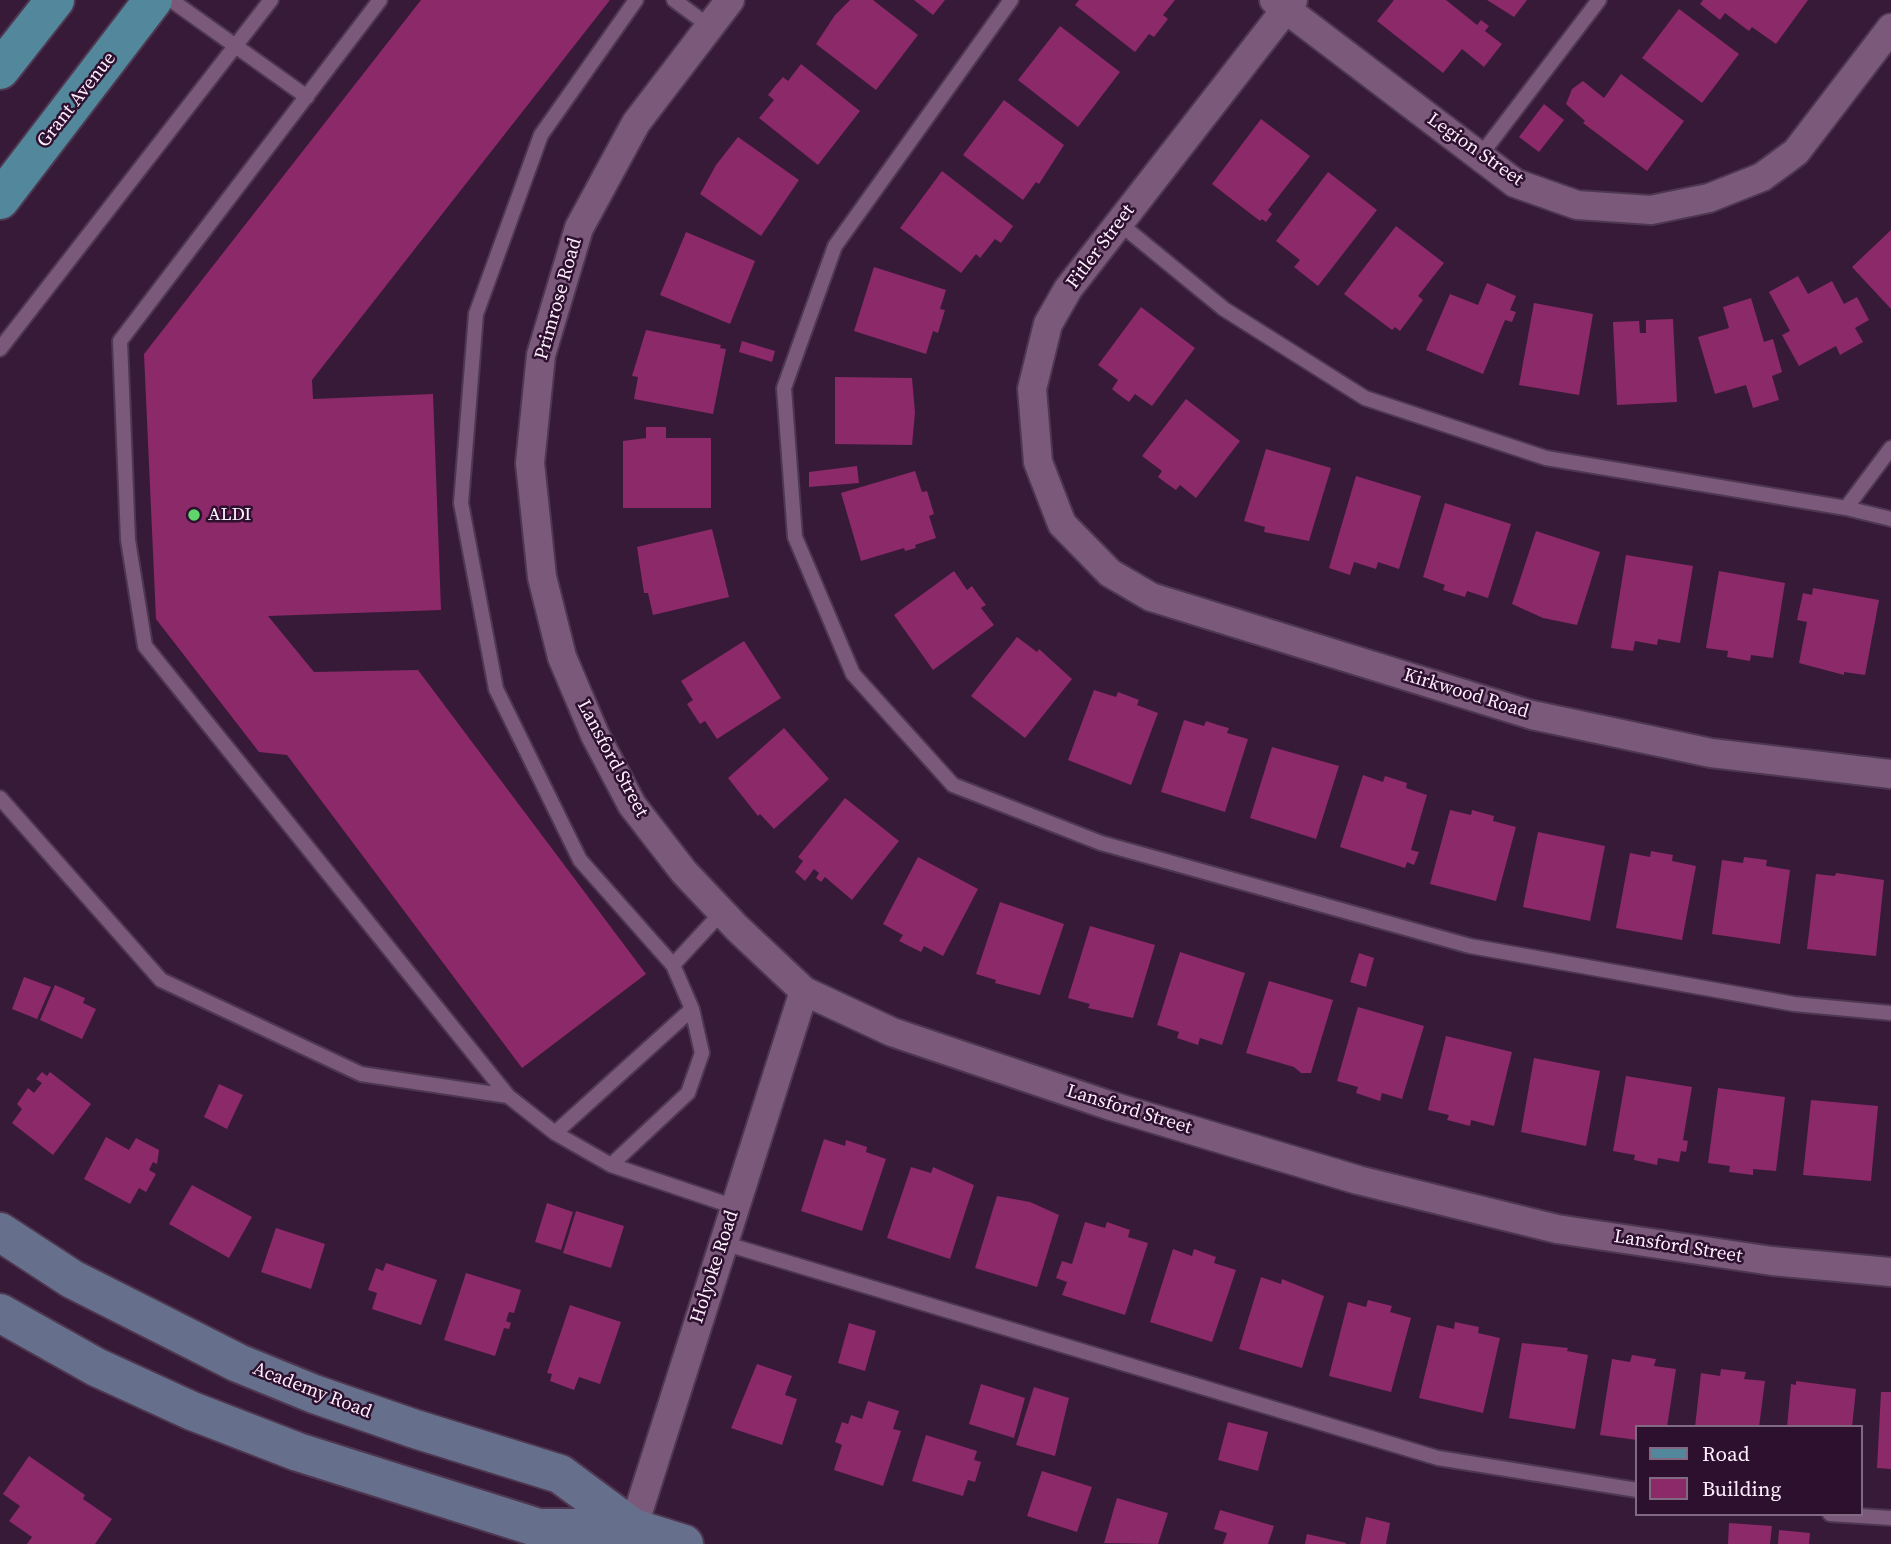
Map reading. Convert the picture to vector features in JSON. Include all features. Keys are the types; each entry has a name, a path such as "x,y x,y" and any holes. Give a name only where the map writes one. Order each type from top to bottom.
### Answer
{"main road":[{"path":"0,70 55,0"},
{"name":"Grant Avenue","path":"0,200 153,0"},
{"name":"Academy Road","path":"0,1232 72,1279 238,1363 314,1394 415,1429 560,1474 630,1536"},
{"name":"Academy Road","path":"0,1313 96,1367 180,1406 298,1452 539,1528 684,1544"}],"street":[{"name":"Primrose Road","path":"558,641 542,577 530,463 541,355 579,229 636,123 730,0"},
{"name":"Legion Street","path":"1284,3 1516,183 1577,205 1651,210 1709,198 1762,177 1796,152 1891,28"},
{"name":"Fitler Street","path":"1071,533 1062,524 1038,462 1032,389 1048,324 1068,289 1284,3"},
{"name":"Kirkwood Road","path":"1071,533 1110,573 1151,597 1532,715 1711,753 1891,774"},
{"name":"Lansford Street","path":"558,641 595,735 632,805 684,872 804,991 892,1032 1108,1105 1358,1180 1557,1229 1772,1261 1891,1272"},
{"name":"Holyoke Road","path":"630,1536 804,991"}],"lane":[{"path":"171,0 307,97"},
{"path":"0,349 271,0"},
{"path":"380,0 120,341 128,540 145,646 508,1096 555,1133 611,1165 735,1207"},
{"path":"611,1165 688,1093 702,1053 692,1009 673,965 580,860 496,689 461,503 476,314 541,135 636,0"},
{"path":"674,0 709,26"},
{"path":"1012,0 835,246 784,388 795,537 853,674 953,785 1101,843 1470,946 1794,1004 1891,1013"},
{"path":"1480,156 1599,0"},
{"path":"1119,223 1224,309 1366,398 1546,458 1846,508 1891,519"},
{"path":"1846,508 1891,448"},
{"path":"0,798 161,980 361,1074 508,1096"},
{"path":"673,965 722,912"},
{"path":"555,1133 692,1009"},
{"path":"723,1242 1438,1458 1636,1490"},
{"path":"1860,1516 1891,1518"}],"building":[{"path":"421,0 610,0 312,380 313,399 433,394 441,610 268,616 314,672 418,670 646,974 522,1068 287,755 259,752 156,619 144,354"},
{"path":"850,0 873,0 918,35 876,90 816,44 835,15"},
{"path":"914,0 945,0 933,15"},
{"path":"1079,0 1175,0 1163,15 1168,19 1154,37 1149,34 1135,52 1075,5"},
{"path":"1394,0 1446,0 1477,25 1481,20 1489,26 1485,31 1502,44 1484,67 1462,49 1443,73 1377,21"},
{"path":"1487,0 1527,0 1514,17"},
{"path":"1703,0 1808,0 1776,44 1752,27 1749,31 1725,13 1720,20 1700,4"},
{"path":"1679,9 1739,54 1702,103 1642,58"},
{"path":"1060,26 1120,72 1078,127 1018,80"},
{"path":"801,64 860,111 818,165 759,118 774,100 768,95 783,77 788,81"},
{"path":"1621,74 1684,121 1647,171 1583,123 1585,121 1566,104 1572,89 1583,81 1604,98"},
{"path":"1004,100 1064,145 1039,184 1036,182 1023,200 963,155"},
{"path":"1544,104 1564,120 1539,152 1519,137"},
{"path":"1261,119 1310,156 1268,210 1272,214 1266,222 1262,219 1260,221 1212,184"},
{"path":"738,137 799,180 761,236 700,194 716,165"},
{"path":"942,171 1013,226 1001,243 995,239 980,258 976,254 961,273 900,228"},
{"path":"1328,172 1377,210 1318,286 1294,267 1300,260 1276,241"},
{"path":"1396,226 1444,263 1418,296 1423,300 1400,331 1395,327 1392,330 1344,294"},
{"path":"1891,230 1891,309 1852,267"},
{"path":"686,232 755,261 730,324 660,295"},
{"path":"874,267 946,290 940,309 945,310 938,333 933,331 926,354 854,331"},
{"path":"1798,276 1808,294 1832,281 1844,304 1857,297 1869,320 1855,328 1863,342 1840,355 1836,346 1799,366 1782,335 1790,331 1769,292"},
{"path":"1487,283 1516,296 1510,310 1516,312 1512,322 1505,320 1483,374 1426,350 1450,294 1478,305"},
{"path":"1751,298 1764,342 1773,339 1782,372 1772,376 1779,400 1753,408 1746,385 1715,394 1698,337 1729,328 1723,307"},
{"path":"1534,303 1593,314 1579,395 1519,385"},
{"path":"1141,307 1195,348 1152,406 1135,394 1129,402 1118,394 1112,389 1118,380 1098,365"},
{"path":"1673,319 1677,402 1617,405 1613,322 1639,321 1640,333 1646,333 1646,320"},
{"path":"646,330 721,345 720,348 726,349 713,414 634,399 638,377 632,376"},
{"path":"742,341 775,351 772,362 739,352"},
{"path":"835,377 912,378 915,413 912,445 835,444"},
{"path":"1186,399 1240,441 1196,498 1180,485 1176,490 1158,477 1162,471 1142,456"},
{"path":"646,427 666,427 666,438 711,438 711,508 623,508 623,441 646,438"},
{"path":"1266,449 1331,468 1309,541 1264,532 1265,527 1244,521"},
{"path":"857,466 859,483 809,487 809,472"},
{"path":"915,471 922,492 927,491 934,514 929,516 936,538 915,545 916,548 905,551 904,548 861,561 841,493"},
{"path":"1356,476 1421,496 1399,569 1378,562 1376,569 1354,562 1350,575 1329,568"},
{"path":"1445,503 1511,524 1488,598 1467,591 1465,597 1452,593 1443,590 1445,585 1423,577"},
{"path":"712,529 729,597 653,615 648,593 644,593 637,547"},
{"path":"1536,531 1600,552 1577,625 1543,618 1512,604"},
{"path":"1626,555 1693,566 1680,643 1658,639 1657,645 1635,641 1633,651 1611,648"},
{"path":"954,571 967,590 972,586 986,605 981,608 994,625 933,670 894,615"},
{"path":"1719,571 1785,583 1773,658 1751,655 1750,661 1727,657 1728,651 1706,648"},
{"path":"1813,588 1879,600 1865,675 1844,672 1844,675 1799,663 1807,622 1797,620 1803,593 1812,595"},
{"path":"1017,637 1037,652 1039,649 1072,679 1025,738 971,696"},
{"path":"744,641 781,698 717,739 705,721 700,724 687,704 693,700 681,681"},
{"path":"1094,690 1116,697 1118,692 1139,700 1137,705 1158,713 1131,785 1068,760"},
{"path":"1184,720 1204,726 1206,721 1229,728 1227,733 1248,739 1225,812 1161,792"},
{"path":"784,728 829,779 774,829 760,814 758,816 728,778"},
{"path":"1272,747 1339,766 1316,839 1250,818"},
{"path":"1363,775 1383,782 1385,776 1407,783 1406,788 1427,795 1411,850 1419,852 1414,865 1407,862 1405,868 1340,847"},
{"path":"845,798 899,841 852,900 825,877 821,882 816,878 819,873 814,869 805,881 795,872 803,861 798,857"},
{"path":"1450,810 1471,815 1472,810 1494,816 1493,821 1516,827 1496,901 1430,884"},
{"path":"1538,832 1605,846 1590,921 1523,907"},
{"path":"1651,851 1673,855 1672,861 1696,866 1682,940 1616,928 1630,853 1650,857"},
{"path":"918,857 978,889 943,956 924,946 921,952 899,941 903,935 883,924"},
{"path":"1744,857 1767,860 1766,866 1790,870 1780,944 1712,934 1722,860 1743,863"},
{"path":"1836,873 1884,880 1876,956 1807,949 1816,874 1835,876"},
{"path":"1000,902 1064,924 1040,995 995,983 996,980 976,974"},
{"path":"1090,926 1155,945 1133,1018 1088,1008 1090,1004 1068,998"},
{"path":"1180,952 1245,973 1222,1045 1200,1038 1198,1045 1177,1038 1179,1032 1157,1025"},
{"path":"1359,953 1374,958 1366,987 1350,982"},
{"path":"24,977 51,987 37,1019 12,1009"},
{"path":"1269,981 1333,1000 1311,1073 1301,1073 1294,1067 1246,1053"},
{"path":"55,985 85,998 83,1003 96,1009 82,1039 40,1020"},
{"path":"1358,1007 1424,1026 1402,1099 1382,1093 1380,1101 1356,1093 1358,1087 1337,1081"},
{"path":"1446,1036 1512,1052 1494,1126 1471,1120 1470,1126 1447,1120 1449,1115 1428,1110"},
{"path":"1534,1058 1600,1071 1586,1146 1521,1132"},
{"path":"42,1072 47,1076 50,1072 91,1104 53,1155 12,1123 22,1109 17,1104 28,1088 34,1093 42,1083 36,1079"},
{"path":"1626,1076 1692,1087 1683,1140 1688,1141 1686,1152 1681,1151 1679,1162 1658,1158 1657,1165 1634,1160 1635,1155 1613,1151"},
{"path":"219,1084 243,1095 227,1129 204,1117"},
{"path":"1718,1088 1785,1097 1776,1171 1753,1169 1753,1175 1729,1172 1730,1166 1708,1163"},
{"path":"1811,1100 1878,1106 1871,1181 1803,1175"},
{"path":"106,1137 129,1150 136,1138 159,1150 157,1164 153,1162 149,1170 156,1174 146,1192 139,1188 130,1204 84,1179"},
{"path":"824,1139 845,1146 846,1140 867,1147 866,1152 886,1159 862,1231 801,1211"},
{"path":"911,1167 931,1173 933,1167 974,1185 950,1259 887,1238"},
{"path":"192,1185 252,1217 229,1258 169,1224"},
{"path":"997,1196 1030,1202 1059,1215 1037,1287 975,1268"},
{"path":"547,1203 573,1212 561,1250 535,1242"},
{"path":"576,1211 624,1226 611,1268 563,1253"},
{"path":"1085,1222 1105,1228 1107,1222 1130,1230 1128,1237 1148,1243 1125,1315 1062,1295 1067,1282 1056,1278 1062,1261 1072,1264"},
{"path":"276,1228 325,1244 311,1289 261,1272"},
{"path":"1173,1249 1192,1256 1194,1249 1216,1257 1214,1263 1236,1270 1212,1342 1150,1322"},
{"path":"386,1263 437,1280 421,1325 372,1309 377,1293 368,1290 376,1268 383,1271"},
{"path":"466,1273 521,1290 514,1313 509,1312 506,1321 511,1323 509,1329 504,1328 495,1356 444,1340"},
{"path":"1261,1277 1281,1284 1282,1279 1324,1296 1302,1368 1239,1349"},
{"path":"1368,1300 1392,1306 1390,1312 1411,1318 1391,1392 1329,1376 1348,1302 1366,1307"},
{"path":"570,1305 621,1322 600,1384 579,1377 574,1390 550,1381 552,1374 547,1373"},
{"path":"1455,1322 1479,1327 1478,1333 1500,1338 1483,1413 1419,1398 1437,1325 1454,1329"},
{"path":"849,1323 876,1331 865,1371 838,1363"},
{"path":"1522,1343 1568,1348 1567,1351 1588,1355 1575,1429 1509,1418"},
{"path":"1632,1355 1656,1359 1654,1366 1676,1369 1667,1425 1636,1425 1636,1440 1600,1435 1612,1359 1630,1362"},
{"path":"757,1364 792,1376 785,1395 797,1399 782,1445 731,1428"},
{"path":"1721,1369 1746,1372 1744,1379 1765,1381 1759,1425 1695,1425 1701,1373 1720,1376"},
{"path":"1796,1381 1856,1389 1852,1425 1787,1425 1791,1384 1796,1385"},
{"path":"981,1384 1025,1398 1014,1438 969,1424"},
{"path":"1034,1387 1069,1398 1055,1456 1016,1445"},
{"path":"1881,1392 1891,1392 1891,1469 1877,1468"},
{"path":"868,1401 899,1411 893,1429 901,1431 883,1486 834,1470 842,1445 835,1442 842,1422 848,1424 851,1415 862,1419"},
{"path":"1228,1422 1268,1432 1258,1471 1218,1460"},
{"path":"926,1435 977,1451 974,1460 981,1462 975,1482 968,1480 963,1496 912,1481"},
{"path":"29,1456 85,1495 83,1499 112,1519 95,1544 27,1544 32,1537 9,1521 20,1506 3,1494"},
{"path":"1042,1471 1092,1487 1077,1532 1027,1516"},
{"path":"1117,1498 1168,1513 1158,1544 1104,1543"},
{"path":"1220,1510 1274,1526 1268,1544 1223,1544 1227,1533 1214,1529"},
{"path":"1366,1517 1390,1523 1386,1544 1360,1544"},
{"path":"1729,1523 1772,1526 1770,1544 1728,1544"},
{"path":"1779,1530 1810,1533 1809,1544 1778,1544"},
{"path":"1307,1534 1346,1543 1346,1544 1305,1544"}],"place":[{"name":"ALDI","path":"194,515"}]}
